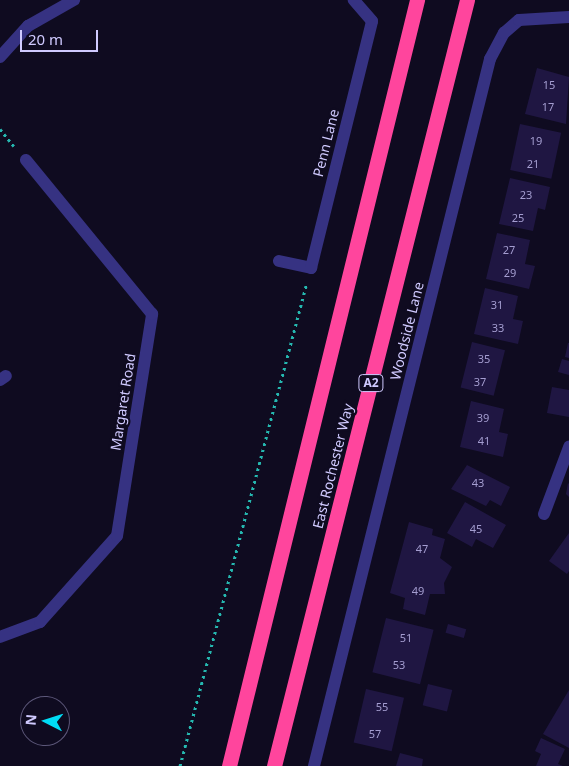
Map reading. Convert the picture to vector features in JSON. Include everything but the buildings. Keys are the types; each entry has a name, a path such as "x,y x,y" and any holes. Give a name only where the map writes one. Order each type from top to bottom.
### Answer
{"highway":[{"path":"229,765 417,0"},
{"name":"East Rochester Way","path":"274,766 468,0"}],"street":[{"path":"0,57 28,26 74,0"},
{"name":"Penn Lane","path":"311,268 372,21 354,0"},
{"name":"Woodside Lane","path":"314,766 490,59 504,33 519,20 569,17"},
{"name":"Margaret Road","path":"0,637 40,622 117,536 152,314 26,160"},
{"path":"279,260 311,268"},
{"path":"544,514 569,447"}],"path":[{"path":"180,766 311,268"}]}
